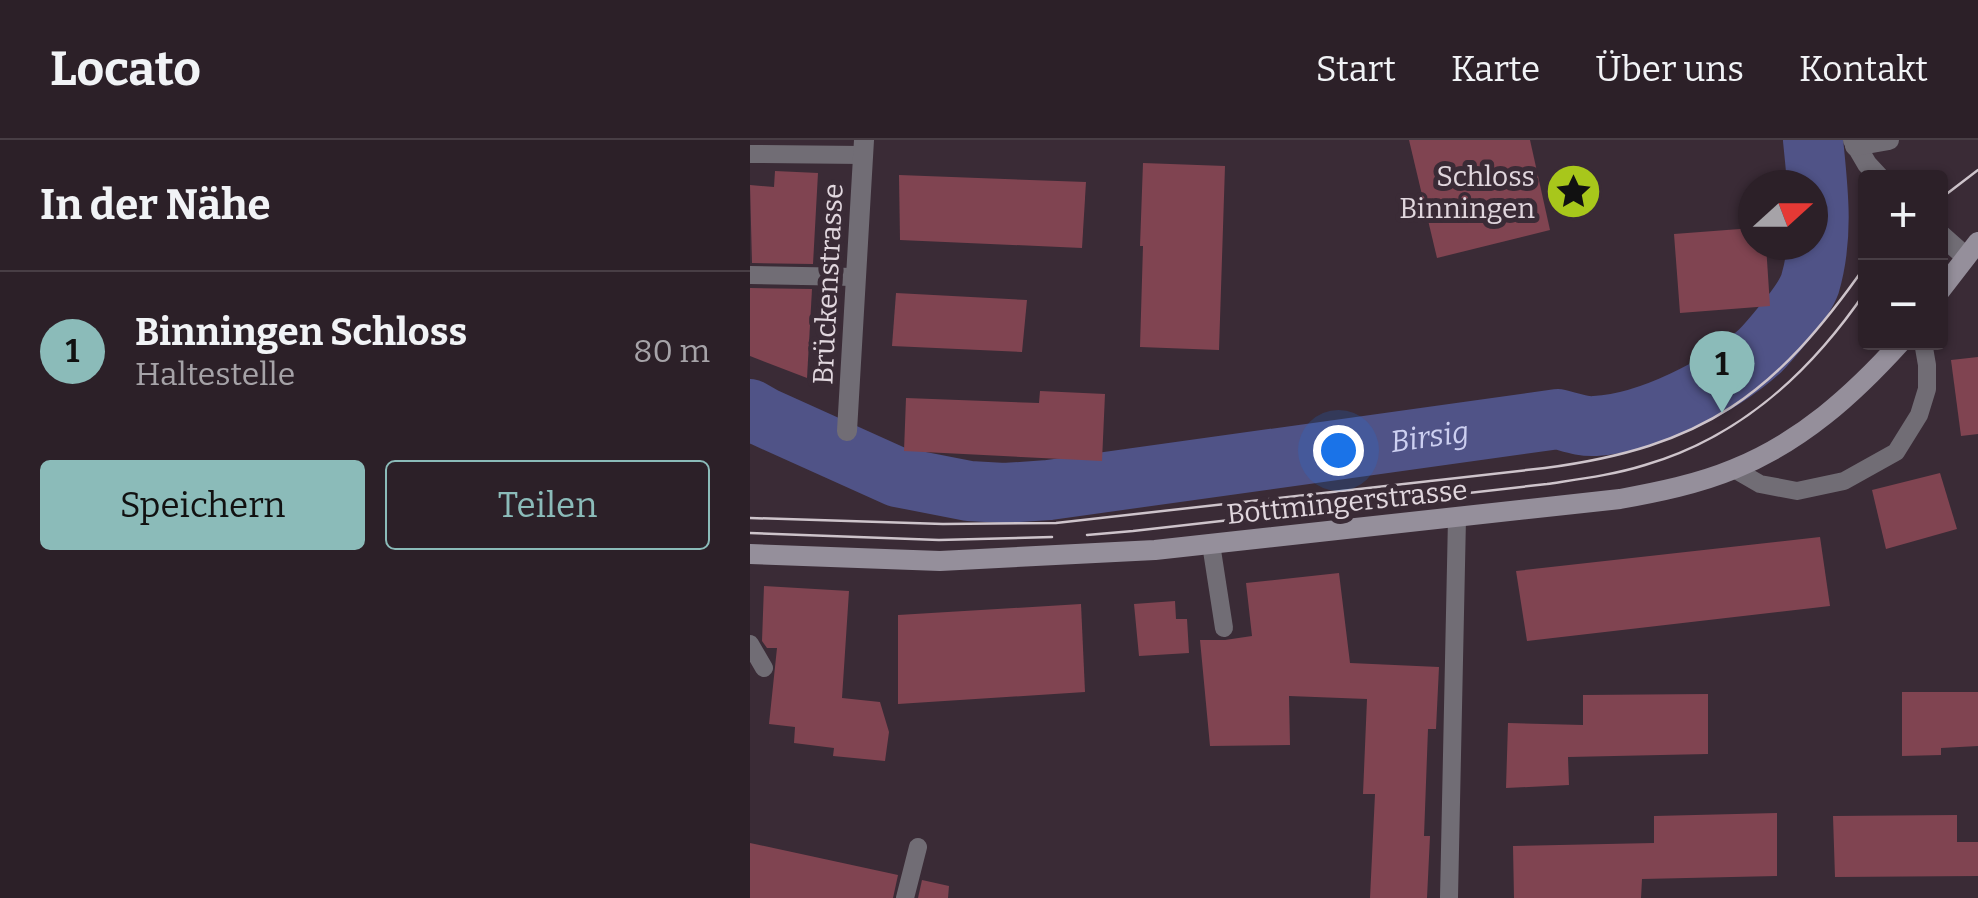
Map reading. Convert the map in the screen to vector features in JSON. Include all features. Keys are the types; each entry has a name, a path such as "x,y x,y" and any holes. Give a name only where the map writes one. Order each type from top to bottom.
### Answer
{"main road":[{"path":"1948,280 1972,249"},
{"name":"Bottmingerstrasse","path":"750,554 940,560 1155,550 1620,499 1668,490 1734,469 1808,429 1842,403 1893,350"}],"street":[{"path":"1854,143 1889,140"},
{"path":"1854,143 1874,170"},
{"name":"Brückenstrasse","path":"846,430 863,148"},
{"path":"1948,238 1972,249"}],"lane":[{"path":"750,154 863,148"},
{"path":"750,276 856,278"},
{"path":"1734,469 1760,484 1797,491 1844,481 1896,452 1919,415 1926,388 1924,350"},
{"path":"1448,897 1457,518"},
{"path":"1211,544 1224,628"},
{"path":"750,644 764,668"},
{"path":"905,898 918,847"}],"building":[{"path":"1409,140 1530,140 1550,230 1437,258"},
{"path":"1143,163 1225,166 1219,350 1140,347"},
{"path":"775,171 818,173 813,264 752,263 750,185 774,187"},
{"path":"899,175 1086,182 1082,248 900,240"},
{"path":"1738,229 1738,260 1767,260 1770,306 1680,313 1674,234"},
{"path":"750,288 812,289 807,378 750,356"},
{"path":"896,293 1027,300 1022,352 892,346"},
{"path":"1978,357 1978,434 1961,436 1951,360"},
{"path":"1040,391 1105,394 1102,461 904,451 906,398 1039,403"},
{"path":"1940,473 1957,529 1886,549 1872,490"},
{"path":"1820,537 1830,606 1527,641 1516,571"},
{"path":"1339,573 1350,663 1439,667 1436,729 1428,729 1424,836 1430,836 1427,898 1370,898 1375,794 1363,794 1367,699 1289,696 1290,745 1210,746 1200,640 1252,636 1246,583"},
{"path":"764,586 849,591 842,698 880,702 889,732 885,761 833,756 834,748 794,743 795,727 769,724 777,648 767,648 762,641"},
{"path":"1175,601 1176,619 1187,619 1189,653 1139,656 1134,604"},
{"path":"1081,604 1085,692 898,704 898,615"},
{"path":"1902,692 1978,692 1978,746 1941,748 1941,755 1902,756"},
{"path":"1708,694 1708,754 1568,757 1569,785 1506,788 1508,723 1583,725 1583,695"},
{"path":"1777,813 1777,876 1642,879 1641,898 1514,898 1513,846 1654,843 1654,816"},
{"path":"1957,815 1957,842 1978,842 1978,876 1835,877 1833,816"},
{"path":"750,843 898,875 893,898 750,898"},
{"path":"922,880 949,886 948,898 918,898"}],"waterway":[{"name":"Birsig","path":"750,409 897,477 969,491 1004,493 1558,419 1590,426 1638,418 1683,401 1744,364 1768,343 1804,297 1814,266 1818,230 1813,140"}],"tram line":[{"path":"1948,193 1978,170"},
{"path":"750,518 1056,523 1601,459 1692,429 1731,407 1800,349 1858,276"},
{"path":"1087,535 1547,484 1645,465 1712,437 1771,398 1822,348 1858,302"},
{"path":"750,533 939,540 1052,537"}],"place":[{"name":"Schloss Binningen","path":"1574,192"},
{"name":"Binningen Schloss","path":"1722,413"}]}
